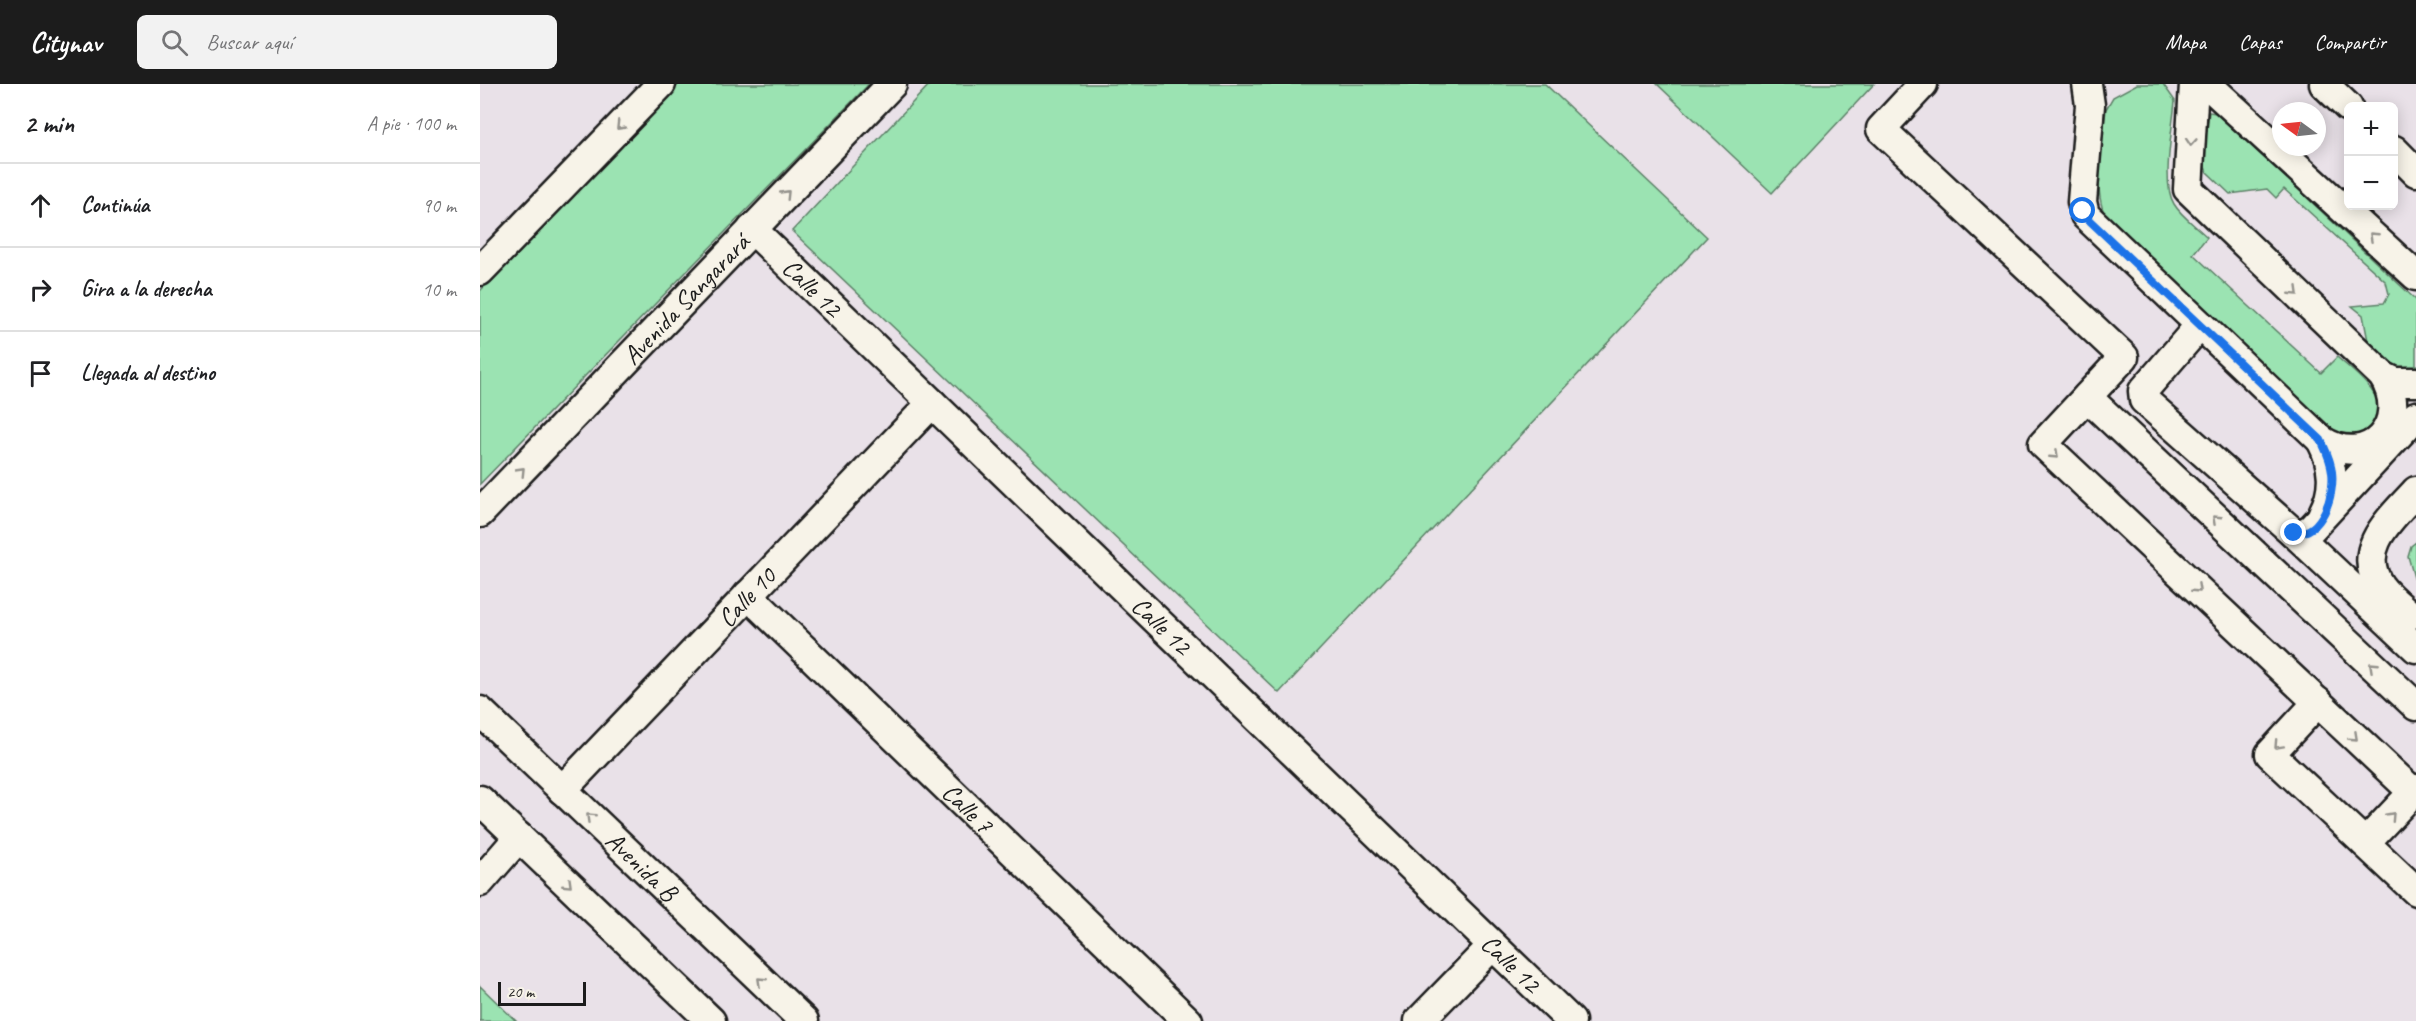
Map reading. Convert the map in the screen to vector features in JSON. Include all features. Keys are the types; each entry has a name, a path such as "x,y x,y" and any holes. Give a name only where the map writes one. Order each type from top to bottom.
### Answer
{"street":[{"path":"480,271 661,84"},
{"name":"Avenida Sangarará","path":"480,513 892,84"},
{"path":"1923,84 1881,129 2124,357 2043,444 2415,790 2365,843"},
{"path":"2087,84 2090,105 2083,211 2088,219 2321,440 2332,447 2344,450 2368,446 2379,439 2388,428 2393,415 2394,401 2383,376 2188,189 2194,84"},
{"path":"2207,84 2416,276"},
{"path":"2324,84 2344,102"},
{"path":"2398,154 2416,172"},
{"name":"Calle 12","path":"752,230 1570,1021"},
{"path":"2200,325 2143,391 2144,400 2309,526 2416,648"},
{"path":"2383,376 2395,382 2416,382"},
{"path":"2086,397 2416,706"},
{"name":"Calle 10","path":"562,790 932,403"},
{"path":"2309,526 2416,416"},
{"path":"2309,526 2328,504 2333,475 2329,457 2321,440"},
{"path":"2416,491 2379,532 2374,542 2372,564 2379,585 2416,620"},
{"name":"Calle 7","path":"748,595 1188,1021"},
{"path":"2318,702 2270,754 2416,891"},
{"name":"Avenida B","path":"480,711 804,1021"},
{"path":"480,800 711,1021"},
{"path":"480,882 519,837"},
{"path":"1419,1021 1491,946"}],"green space":[{"path":"679,84 869,84 480,484 480,291"},
{"path":"930,84 1545,84 1707,237 1279,693 792,231"},
{"path":"1657,84 1874,84 1772,193"},
{"path":"2137,84 2163,84 2175,101 2168,183 2174,204 2207,237 2193,254 2321,373 2337,357 2362,380 2376,397 2379,407 2379,418 2375,429 2361,434 2336,433 2107,219 2102,208 2099,181 2106,109 2113,97"},
{"path":"2209,112 2220,116 2416,300 2416,371 2400,371 2368,341 2363,315 2352,306 2384,303 2389,294 2386,282 2284,189 2276,198 2267,189 2230,194 2207,172 2204,154"},
{"path":"2416,542 2416,585 2408,556 2411,546"},
{"path":"480,986 516,1021 480,1021"}],"route":[{"path":"2083,211 2088,219 2321,440 2331,462 2333,475 2328,504 2321,518 2311,529 2301,534 2294,533"}]}
